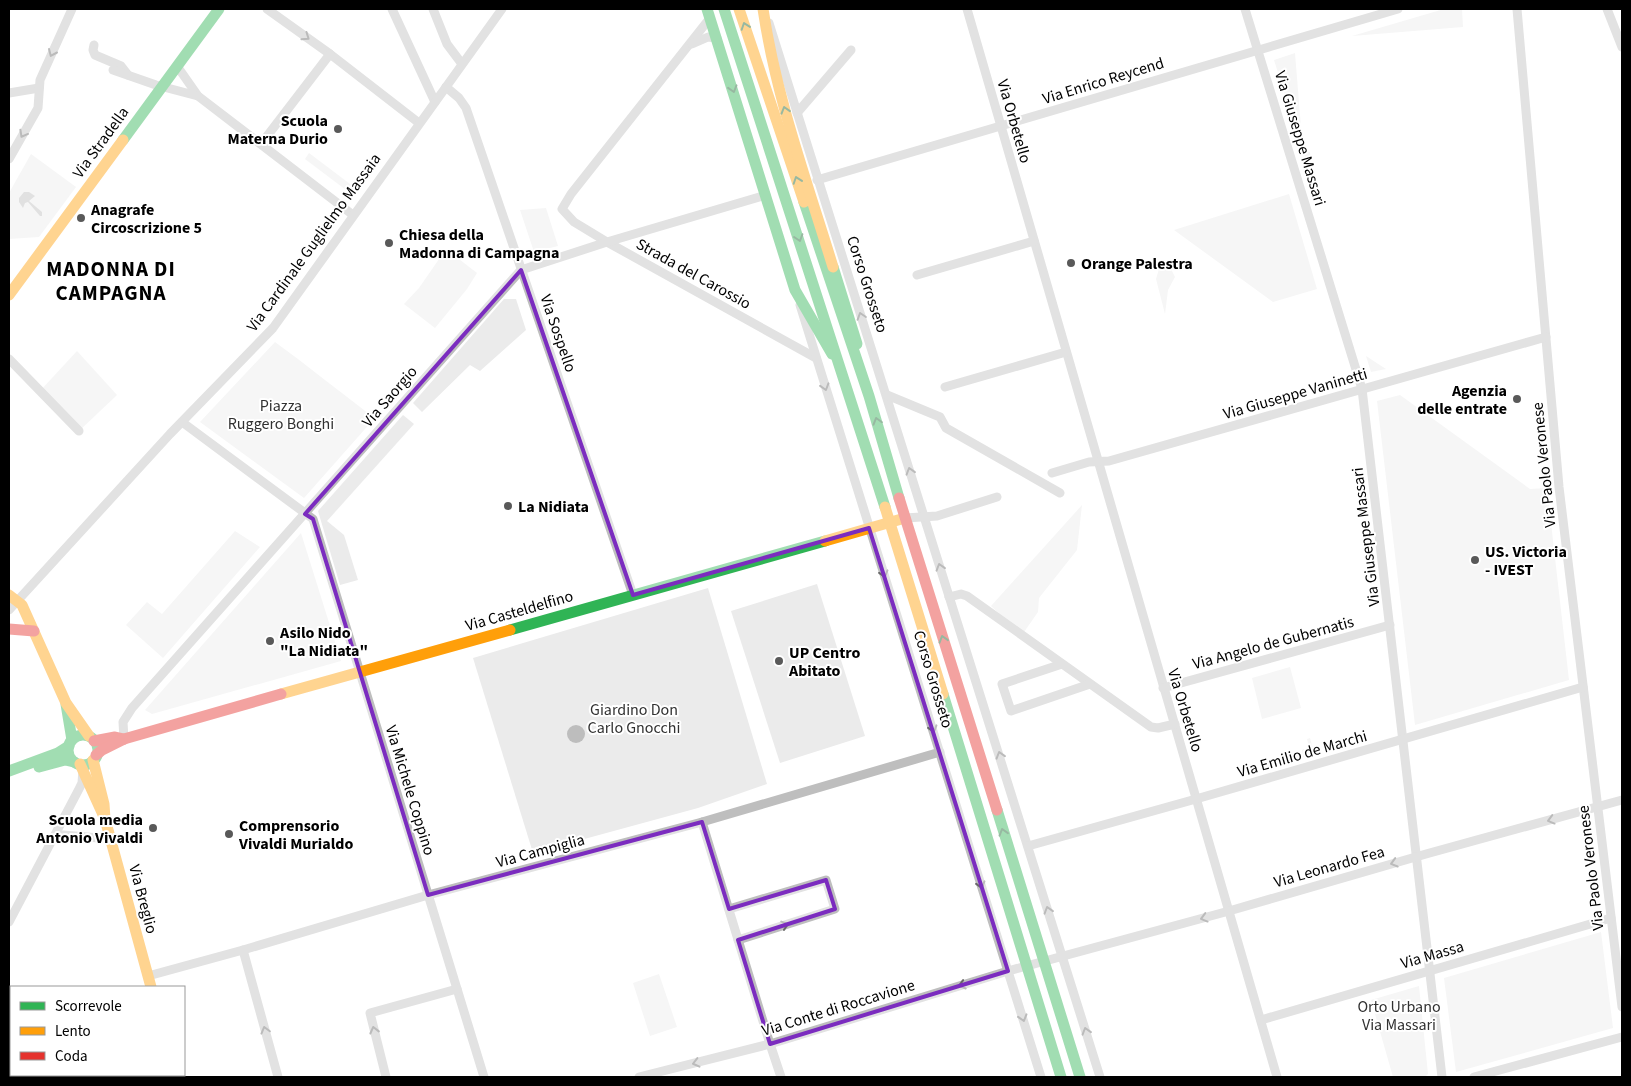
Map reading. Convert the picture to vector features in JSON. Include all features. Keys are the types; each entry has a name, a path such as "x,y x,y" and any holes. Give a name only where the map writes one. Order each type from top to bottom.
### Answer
{"main road":[{"name":"Corso Grosseto","path":"724,9 890,523 1061,1077"},
{"name":"Corso Grosseto","path":"739,9 868,392 905,518 1080,1077"},
{"name":"Corso Grosseto","path":"764,9 773,66 858,347 868,392"},
{"name":"Via Stradella","path":"9,295 216,10"},
{"name":"Corso Grosseto","path":"709,13 795,290 844,378"},
{"name":"Via Casteldelfino","path":"95,758 100,750 116,745 124,739 905,518"},
{"path":"12,598 22,605 66,702 97,747 95,758 87,764 79,765 65,760 40,767 27,766"},
{"path":"9,629 34,631"},
{"path":"66,702 70,743 69,755 79,765"},
{"path":"9,771 27,766 60,752 80,736 91,739"},
{"name":"Via Casteldelfino","path":"91,739 115,737 124,739"},
{"name":"Via Breglio","path":"95,758 94,770 106,806 105,819"},
{"name":"Via Breglio","path":"79,765 98,808 105,819 151,986"}],"street":[{"path":"9,159 38,108 40,80 72,9"},
{"path":"267,9 330,54 419,123"},
{"path":"392,9 435,102"},
{"path":"433,9 447,44 462,64"},
{"name":"Via Cardinale Guglielmo Massaia","path":"9,610 12,598 273,328 502,9"},
{"name":"Corso Grosseto","path":"764,9 1100,1077"},
{"name":"Via Orbetello","path":"967,9 1277,1077"},
{"name":"Via Giuseppe Massari","path":"1245,9 1362,390 1442,1077"},
{"name":"Via Enrico Reycend","path":"817,180 1398,9"},
{"name":"Via Paolo Veronese","path":"1516,9 1559,487 1622,1007"},
{"path":"1606,9 1622,44"},
{"path":"687,47 709,13"},
{"path":"687,47 708,37 717,38"},
{"path":"94,45 95,55 121,66 128,75"},
{"name":"Strada del Carossio","path":"687,47 571,194 562,209 574,222 608,242 816,358"},
{"path":"797,113 851,50"},
{"path":"261,144 330,54"},
{"path":"176,66 198,96 353,214"},
{"path":"113,70 161,87 198,96"},
{"name":"Via Sospello","path":"446,87 466,108 633,595"},
{"path":"9,93 40,88"},
{"path":"521,270 766,195"},
{"path":"917,275 1034,241"},
{"name":"Via Saorgio","path":"124,739 123,722 132,708 521,270"},
{"name":"Corso Grosseto","path":"795,290 1041,1077"},
{"name":"Via Giuseppe Vaninetti","path":"1052,473 1089,462 1109,461 1546,337"},
{"path":"945,387 1066,352"},
{"path":"9,359 79,431"},
{"path":"887,395 940,417 946,428 1060,493"},
{"path":"182,422 305,514"},
{"path":"925,518 997,498"},
{"name":"Via Michele Coppino","path":"305,514 312,519 484,1077"},
{"name":"Via Casteldelfino","path":"905,518 925,518"},
{"path":"949,597 965,595 1151,727 1158,728 1175,724"},
{"name":"Via Angelo de Gubernatis","path":"1163,688 1390,625"},
{"path":"1062,664 1002,684 1010,711 1090,684"},
{"name":"Via Emilio de Marchi","path":"1028,846 1404,740 1583,687"},
{"name":"Via Campiglia","path":"148,976 428,895 702,822 940,752"},
{"path":"9,922 82,783 79,765"},
{"name":"Via Leonardo Fea","path":"1044,962 1229,911 1416,856 1622,800"},
{"path":"702,822 781,1077"},
{"path":"53,837 63,835 111,839"},
{"path":"729,909 826,880 835,909 738,940"},
{"name":"Via Massa","path":"1260,1020 1611,918"},
{"path":"243,950 278,1077"},
{"name":"Via Conte di Roccavione","path":"644,1077 770,1044 1008,971 1044,962"},
{"path":"386,1077 370,1013 457,989"},
{"path":"1474,1077 1622,1037"}],"highlighted area":[{"path":"521,270 633,595 869,528 1008,971 770,1044 738,940 835,909 826,880 729,909 702,822 428,895 313,519 305,514"}],"green space":[{"path":"1444,9 1462,9 1463,27 1352,36"},
{"path":"1295,53 1303,151 1274,60"},
{"path":"1303,152 1310,152 1314,186"},
{"path":"309,153 354,187 350,193 305,159"},
{"path":"31,154 76,187 39,237 9,239 9,193"},
{"path":"1289,194 1317,289 1273,302 1174,230"},
{"path":"546,208 558,246 534,252 520,210"},
{"path":"446,249 477,273 467,289 435,328 404,304 419,288"},
{"path":"1164,266 1171,269 1175,277 1168,290 1165,314 1156,279 1159,269"},
{"path":"504,299 516,299 526,330 480,371 470,365 422,412 413,403"},
{"name":"Piazza Ruggero Bonghi","path":"275,342 373,417 373,420 304,498 200,422"},
{"path":"77,351 117,395 79,431 40,391"},
{"path":"1366,356 1386,369 1371,372"},
{"name":"US. Victoria - IVEST","path":"1400,395 1530,489 1547,488 1569,680 1415,725 1377,401"},
{"path":"403,415 414,424 327,521 344,535 358,580 340,585 318,511"},
{"path":"1082,505 1077,550 1039,598 1038,612 1022,635 991,606"},
{"path":"235,531 260,547 163,658 126,625 147,602 162,614"},
{"name":"Asilo Nido \"La Nidiata\"","path":"301,533 341,661 152,714 145,710"},
{"path":"817,584 865,736 780,763 731,611"},
{"name":"Giardino Don Carlo Gnocchi","path":"708,588 767,784 698,808 533,853 473,658"},
{"path":"1290,667 1301,708 1262,719 1252,678"},
{"path":"1310,738 1313,749 1310,755 1300,758 1303,755 1302,750 1309,747 1307,739"},
{"path":"1601,932 1613,1028 1456,1072 1444,978"},
{"path":"659,974 677,1027 650,1036 633,983"},
{"name":"Orto Urbano Via Massari","path":"1419,986 1428,1074 1425,1077 1393,1077 1371,1000"}],"shaded area":[{"path":"24,192 29,192 35,196 29,201 42,212 42,216 28,202 25,203 23,208 19,198"},
{"path":"576,725 582,728 585,734 582,740 576,743 570,740 567,734 570,728"}],"traffic: fast":[{"path":"123,140 219,9"},
{"path":"707,9 795,290 832,354"},
{"path":"724,9 885,507"},
{"path":"804,202 869,396 899,498"},
{"path":"833,267 857,344"},
{"path":"510,630 825,541"},
{"path":"943,694 1061,1077"},
{"path":"66,704 72,740"},
{"path":"83,735 93,740 98,750 93,760 83,765 73,760 68,750 73,740 83,735"},
{"path":"9,771 58,753 69,746"},
{"path":"39,767 65,760 74,762"},
{"path":"997,810 1080,1077"}],"traffic: slow":[{"path":"739,9 804,202"},
{"path":"763,9 784,107 833,267"},
{"path":"9,295 123,140"},
{"path":"885,507 943,694"},
{"path":"825,541 905,518"},
{"path":"9,595 22,605 66,703 89,736"},
{"path":"281,694 510,630"},
{"path":"93,760 104,804 105,819 151,986"},
{"path":"80,764 105,819"}],"traffic: jam":[{"path":"899,498 997,810"},
{"path":"9,629 34,631"},
{"path":"96,755 124,739 281,694"},
{"path":"94,741 115,737 124,739"}],"place":[{"name":"Scuola Materna Durio","path":"338,129"},
{"name":"Anagrafe Circoscrizione 5","path":"81,218"},
{"name":"Chiesa della Madonna di Campagna","path":"389,243"},
{"name":"Orange Palestra","path":"1071,263"},
{"name":"Agenzia delle entrate","path":"1517,399"},
{"name":"La Nidiata","path":"508,506"},
{"name":"US. Victoria - IVEST","path":"1475,560"},
{"name":"Asilo Nido \"La Nidiata\"","path":"270,641"},
{"name":"UP Centro Abitato","path":"779,661"},
{"name":"Scuola media Antonio Vivaldi","path":"153,828"},
{"name":"Comprensorio Vivaldi Murialdo","path":"229,834"}],"district":[{"name":"MADONNA DI CAMPAGNA","path":"111,281"}]}
